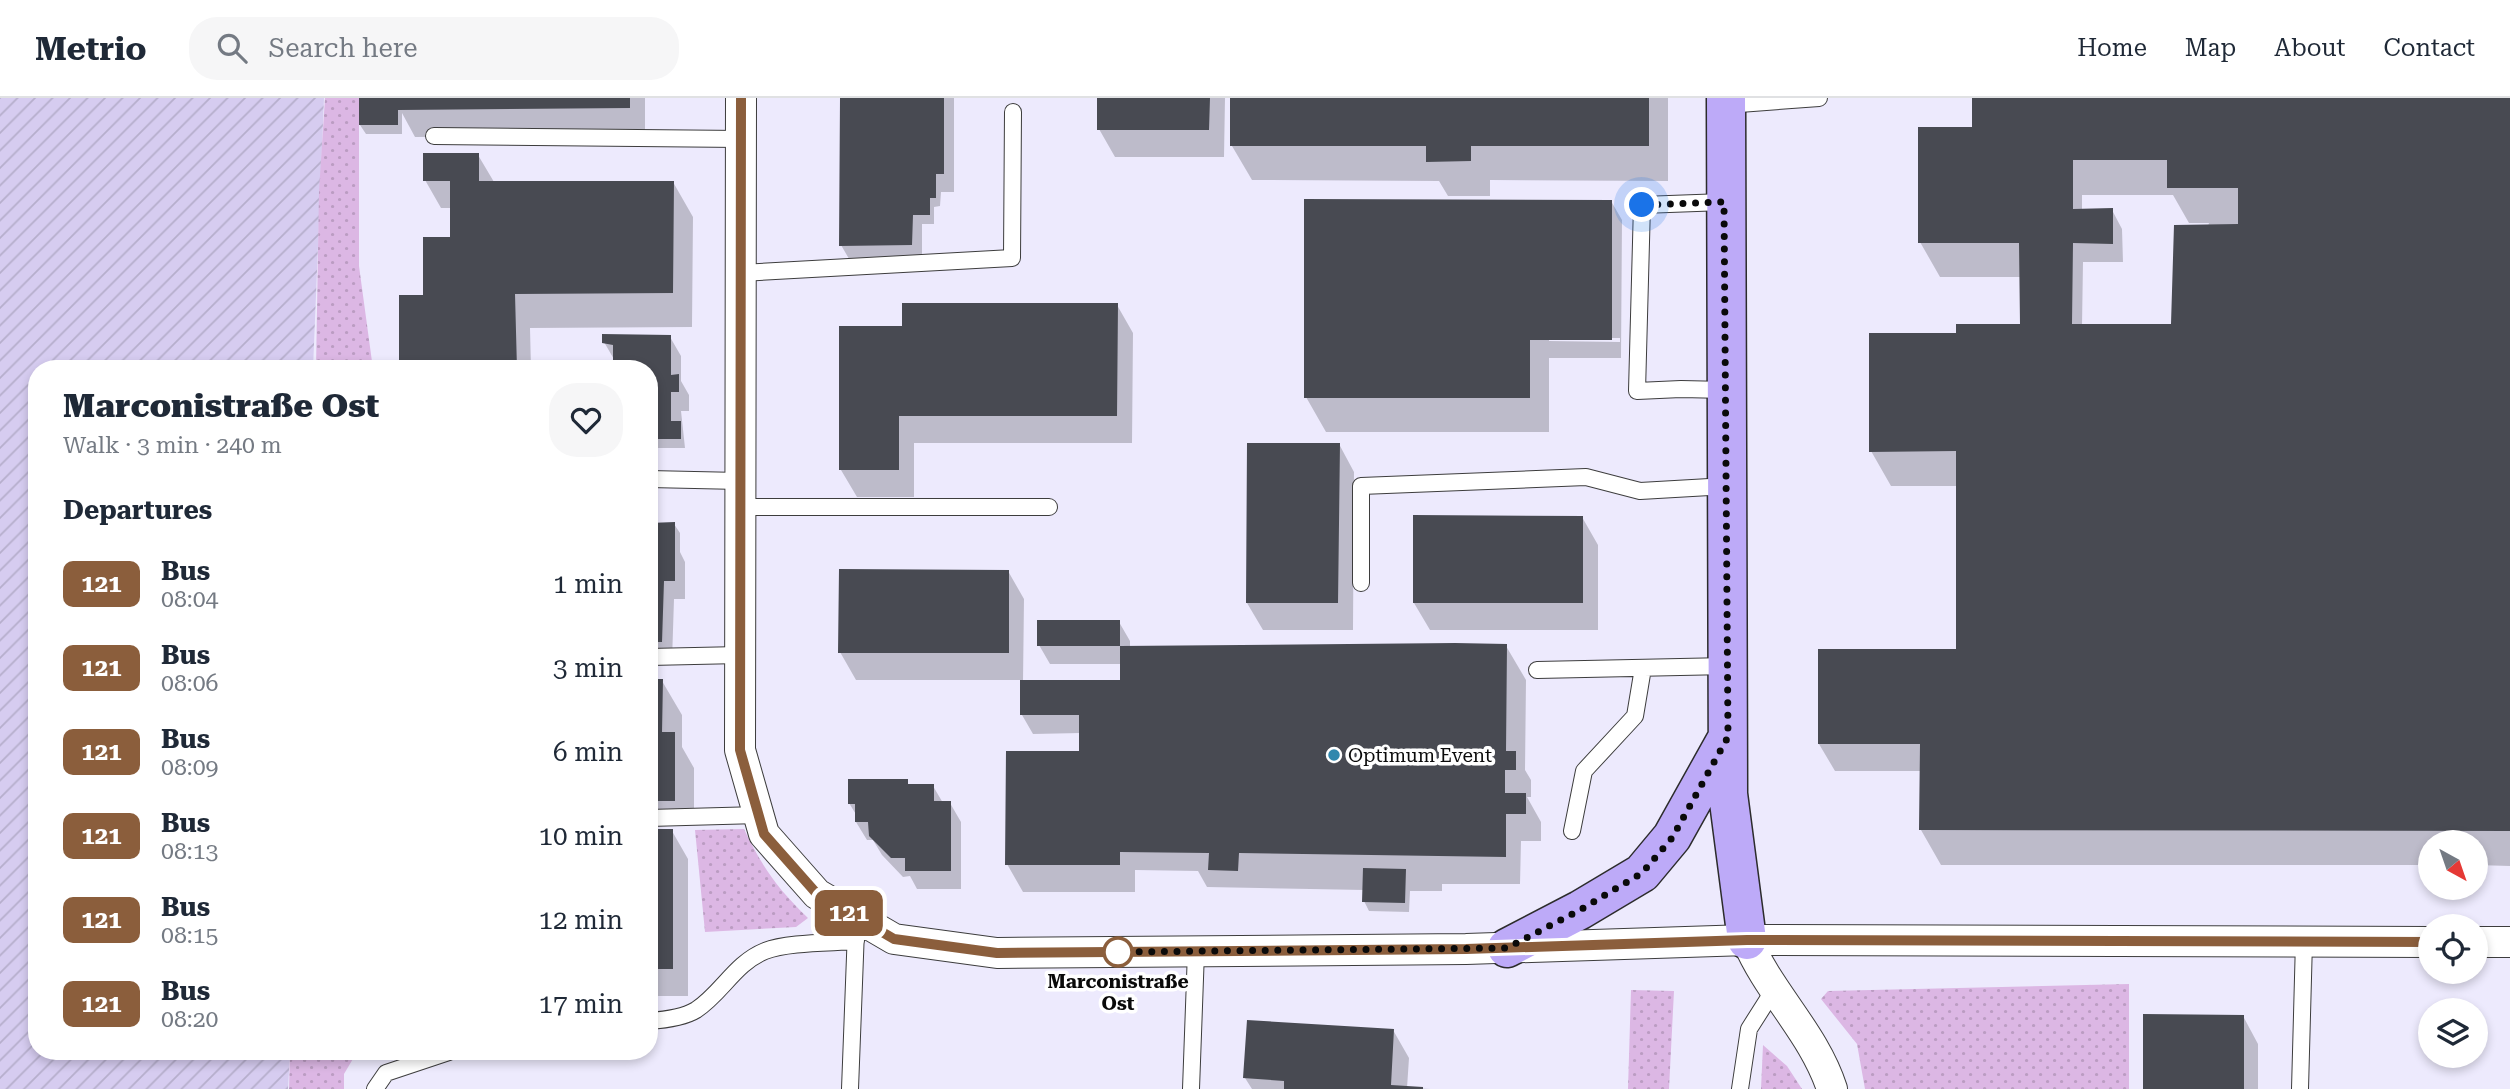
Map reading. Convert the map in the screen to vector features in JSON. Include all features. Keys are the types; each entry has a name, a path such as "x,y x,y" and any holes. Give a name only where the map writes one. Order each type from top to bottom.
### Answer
{"street":[{"path":"741,98 740,750 764,834 817,894 856,929 894,939 997,953 1507,948 1747,940 2418,942"},
{"path":"1726,101 1724,202 1728,794 1747,940 1757,962 1812,1044 1832,1089"},
{"path":"1507,948 1580,910 1642,873 1672,838 1728,737"},
{"path":"2488,942 2510,942"}],"lane":[{"path":"1726,101 1819,98"},
{"path":"741,273 1012,258 1013,112"},
{"path":"434,136 741,139"},
{"path":"1724,202 1642,205 1637,391 1726,390"},
{"path":"1361,583 1361,486 1586,477 1640,491 1727,486"},
{"path":"658,480 740,494 1049,506"},
{"path":"658,657 740,655"},
{"path":"1537,670 1728,666"},
{"path":"1572,831 1584,771 1635,716 1643,668"},
{"path":"658,818 759,815"},
{"path":"658,1020 695,1011 737,968 765,950 798,945 856,929 850,1089"},
{"path":"2300,1089 2304,942"},
{"path":"1191,1089 1196,951"},
{"path":"1740,1089 1749,1029 1775,988"},
{"path":"375,1089 386,1073 412,1060"}],"shaded area":[{"path":"0,98 324,98 313,360 28,360 28,1060 290,1060 288,1089 0,1089"},
{"path":"325,98 359,98 359,266 372,360 316,360 319,191"},
{"path":"744,829 772,877 808,918 796,927 705,932 695,830"},
{"path":"2129,984 2129,1089 1865,1089 1857,1044 1821,999 1828,991"},
{"path":"1631,990 1674,991 1669,1089 1628,1089"},
{"path":"1763,1045 1787,1066 1802,1089 1761,1089"},
{"path":"290,1060 352,1060 344,1074 344,1089 289,1089"}],"building":[{"path":"359,98 630,98 630,108 398,110 398,125 359,125"},
{"path":"840,98 944,98 944,174 936,174 936,198 930,198 930,215 913,215 912,245 839,246"},
{"path":"1097,98 1210,98 1209,130 1097,130"},
{"path":"1230,98 1649,98 1649,146 1471,146 1471,161 1426,162 1426,146 1230,146"},
{"path":"1972,98 2510,98 2510,831 1919,830 1920,744 1818,744 1818,649 1956,649 1956,451 1869,452 1869,333 1956,333 1956,324 2020,324 2019,243 1918,243 1918,127 1972,127","holes":["2073,160 2167,160 2167,188 2238,188 2238,224 2174,225 2171,324 2072,324 2073,243 2113,244 2113,208 2073,209"]},
{"path":"423,153 479,153 479,181 674,181 673,293 515,294 517,360 399,360 399,295 423,295 423,237 450,237 450,181 423,181"},
{"path":"1304,199 1612,200 1612,340 1530,340 1530,398 1304,398"},
{"path":"902,303 1118,303 1117,416 899,416 899,470 839,470 839,326 902,326"},
{"path":"602,334 671,335 671,375 679,374 679,392 671,392 671,421 681,421 681,439 658,439 658,360 613,360 613,345 602,343"},
{"path":"1247,443 1340,443 1338,603 1246,603"},
{"path":"1413,515 1583,516 1583,603 1413,603"},
{"path":"675,522 675,581 664,581 662,642 658,642 658,523"},
{"path":"839,569 1009,570 1009,653 838,653"},
{"path":"1037,620 1120,620 1120,646 1037,646"},
{"path":"1507,644 1506,751 1516,751 1516,770 1505,770 1505,793 1526,793 1526,814 1506,814 1506,857 1239,853 1238,871 1208,870 1209,853 1120,852 1120,865 1005,865 1006,751 1079,751 1079,715 1020,715 1020,680 1120,680 1120,646"},
{"path":"658,679 663,679 662,732 675,732 675,801 658,801"},
{"path":"848,779 908,779 908,784 934,784 934,801 951,801 951,871 905,871 905,858 891,858 869,836 868,822 855,822 855,804 848,804"},
{"path":"658,829 673,829 673,969 658,969"},
{"path":"1363,868 1406,869 1405,903 1362,902"},
{"path":"2143,1014 2244,1015 2244,1089 2143,1089"},
{"path":"1247,1020 1394,1029 1391,1085 1423,1089 1284,1089 1284,1081 1243,1078"}],"bus line":[{"name":"121","path":"741,98 740,750 764,834 817,894 894,939 997,953 1466,949 1747,940 2418,942"}],"place":[{"name":"Optimum Event","path":"1334,755"},
{"name":"Marconistraße Ost","path":"1118,952"}],"route":[{"path":"1118,952 1507,948 1580,910 1642,873 1672,838 1728,737 1724,202 1642,205"}]}
